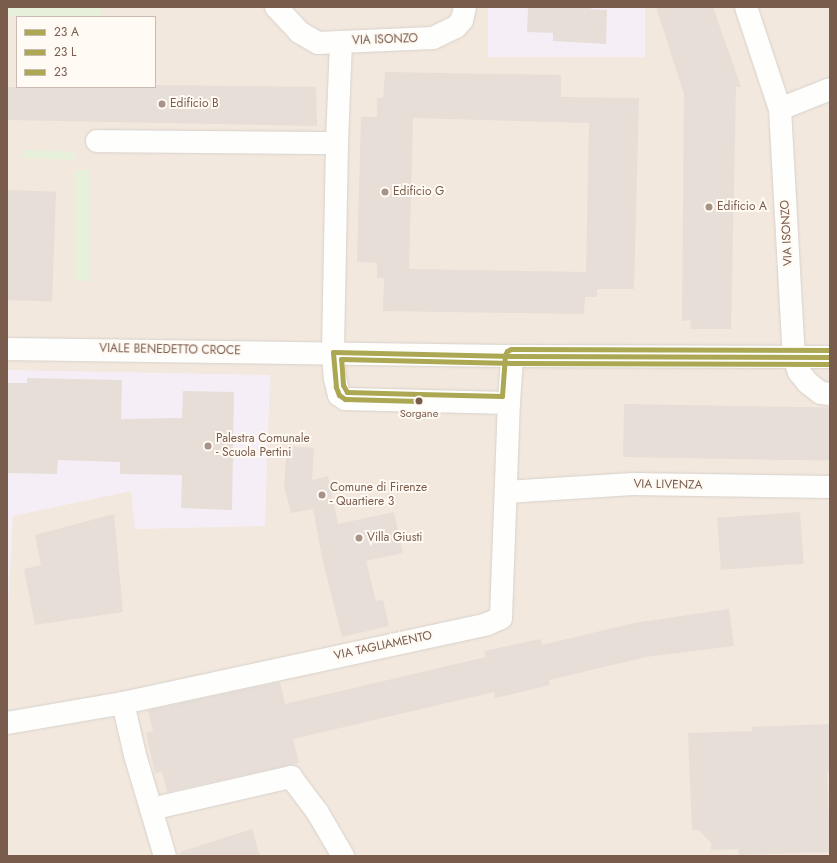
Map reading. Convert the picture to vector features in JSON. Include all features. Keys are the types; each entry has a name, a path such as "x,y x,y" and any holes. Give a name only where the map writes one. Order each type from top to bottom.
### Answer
{"street":[{"path":"276,7 299,32 318,43 341,42"},
{"name":"VIA ISONZO","path":"333,352 337,143 341,42 433,38 456,27 462,20 465,7"},
{"name":"VIA ISONZO","path":"746,7 780,108 794,358"},
{"path":"780,108 830,89"},
{"path":"97,141 337,143"},
{"name":"VIALE BENEDETTO CROCE","path":"7,349 333,352 512,356 830,357"},
{"path":"333,352 336,387 339,395 345,399 509,403"},
{"name":"VIA TAGLIAMENTO","path":"7,723 123,703 487,624 502,618 509,403 512,356"},
{"path":"794,358 799,372 808,383 821,393 830,394"},
{"name":"VIA LIVENZA","path":"506,492 633,484 830,487"},
{"path":"123,703 165,856"},
{"path":"151,809 291,777 318,813 342,853"}],"shaded area":[{"path":"101,7 830,7 830,856 7,856 7,15 19,16 16,16 16,88 156,88 156,16 101,16"},
{"path":"488,7 645,7 645,57 488,57"},
{"path":"7,370 270,375 265,526 135,529 131,491 13,516 7,627"}],"green space":[{"path":"7,7 101,7 101,16 7,15"},
{"path":"23,150 75,152 75,160 23,158"},
{"path":"75,170 89,170 89,281 75,281"}],"building":[{"path":"528,7 591,7 591,9 607,10 606,44 553,41 553,33 527,32"},
{"name":"Edificio A","path":"656,7 713,7 741,87 736,87 731,329 690,329 691,320 682,321 684,94"},
{"name":"Edificio G","path":"385,72 561,75 561,97 639,98 634,289 597,289 597,297 585,297 584,314 383,311 384,278 377,278 377,263 357,262 361,117 377,117 377,98 383,98","holes":["413,118 589,123 586,272 409,269"]},
{"name":"Edificio B","path":"156,85 316,87 317,126 7,120 7,87 156,88"},
{"path":"8,190 56,192 52,302 7,300"},
{"path":"27,378 122,380 121,419 182,418 183,391 234,392 232,510 181,508 182,475 120,474 120,462 58,460 57,474 7,473 7,383 27,383"},
{"path":"624,404 830,408 829,461 623,457"},
{"name":"Villa Giusti","path":"287,446 314,448 312,480 328,476 338,524 394,512 403,553 366,561 376,601 383,600 389,626 342,637 323,562 313,509 291,513 284,486"},
{"path":"800,512 804,564 721,570 717,518"},
{"path":"114,514 123,612 35,625 24,569 41,565 35,535"},
{"path":"729,609 734,646 646,657 549,680 550,685 495,698 494,692 293,739 299,763 167,792 162,772 155,773 146,733 153,731 148,710 280,682 285,704 486,657 484,651 540,639 542,645 634,623"},
{"path":"830,724 830,772 827,772 830,852 739,855 738,849 711,850 711,843 699,830 692,830 688,733 752,731 752,727"},
{"path":"252,829 260,856 180,856 180,852"}],"transit line":[{"name":"23","path":"419,394 502,396 505,355 507,351 511,349 830,350"},
{"path":"419,401 345,399 339,395 336,387 333,352 512,356 830,357"},
{"path":"419,394 347,392 343,385 341,359 512,363 830,364"}],"place":[{"name":"Edificio B","path":"162,104"},
{"name":"Edificio G","path":"385,192"},
{"name":"Edificio A","path":"709,207"},
{"name":"Sorgane","path":"419,401"},
{"name":"Palestra Comunale - Scuola Pertini","path":"208,446"},
{"name":"Comune di Firenze - Quartiere 3","path":"322,495"},
{"name":"Villa Giusti","path":"359,538"}]}
